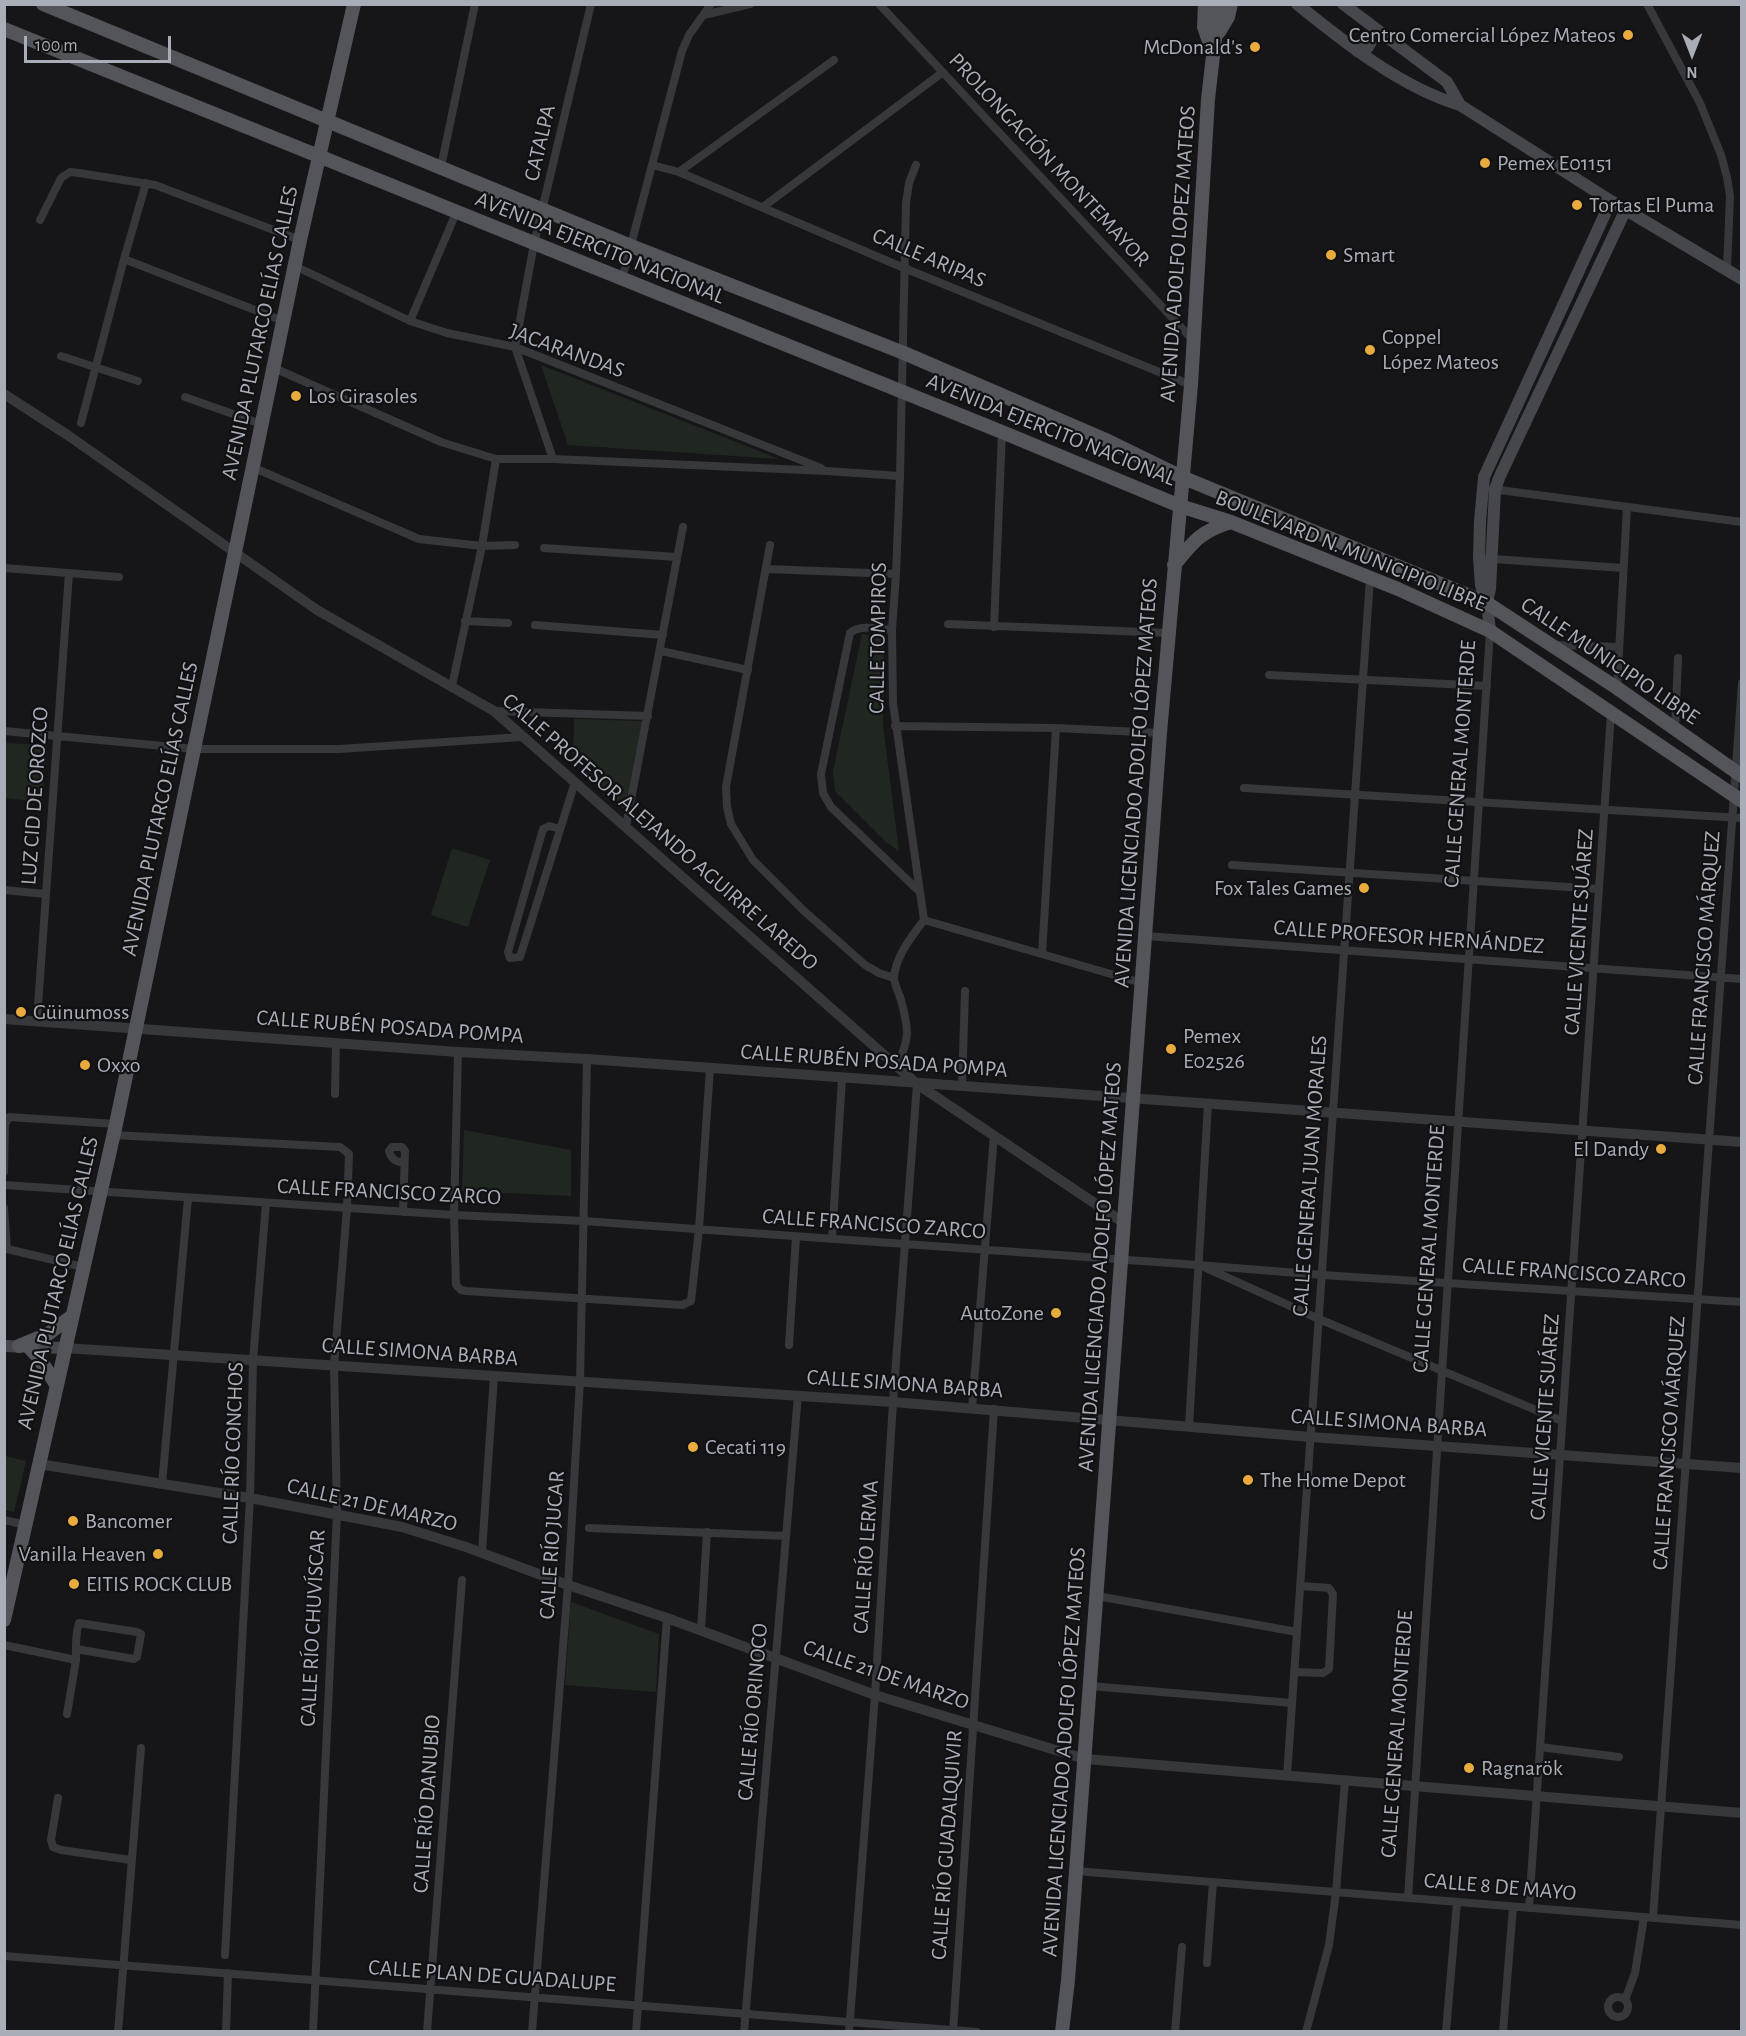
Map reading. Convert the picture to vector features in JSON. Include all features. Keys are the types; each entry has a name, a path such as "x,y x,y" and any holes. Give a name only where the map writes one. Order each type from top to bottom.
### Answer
{"main road":[{"name":"AVENIDA EJERCITO NACIONAL","path":"43,4 328,123 903,353 1108,441 1184,478"},
{"name":"AVENIDA PLUTARCO ELÍAS CALLES","path":"4,1620 114,1129 300,240 354,4"},
{"path":"1205,4 1204,27 1212,58"},
{"name":"AVENIDA ADOLFO LOPEZ MATEOS","path":"1180,506 1191,385 1212,58 1219,4"},
{"path":"1215,39 1228,17 1231,4"},
{"path":"1297,4 1357,51 1437,98 1460,105 1611,201 1742,279"},
{"path":"1343,4 1447,82 1460,105"},
{"name":"AVENIDA EJERCITO NACIONAL","path":"4,29 1180,506"},
{"path":"1357,51 1368,47 1377,31"},
{"name":"CALLE GENERAL MONTERDE","path":"1490,631 1487,603 1490,589 1482,486 1495,452 1611,201"},
{"name":"CALLE GENERAL MONTERDE","path":"1486,558 1495,490 1503,467 1626,209"},
{"name":"CALLE MUNICIPIO LIBRE","path":"1184,478 1487,603 1617,688 1738,774"},
{"name":"BOULEVARD N. MUNICIPIO LIBRE","path":"1180,506 1289,544 1490,631 1737,799"},
{"name":"AVENIDA LICENCIADO ADOLFO LÓPEZ MATEOS","path":"1062,2031 1067,1996 1085,1760 1160,733 1180,506"},
{"path":"1174,565 1199,536 1212,528 1231,522"},
{"path":"1289,544 1301,526"},
{"path":"24,1346 48,1334 72,1316"},
{"path":"4,1346 65,1348"},
{"path":"24,1346 56,1384"}],"street":[{"path":"441,167 475,4"},
{"path":"622,279 682,51 689,35 711,4"},
{"path":"704,15 750,4"},
{"name":"PROLONGACIÓN MONTEMAYOR","path":"879,4 1193,340"},
{"path":"1647,4 1700,103 1727,177 1730,196 1727,270"},
{"name":"CATALPA","path":"553,459 515,347 534,244 592,6"},
{"path":"679,172 834,60"},
{"path":"763,207 943,72"},
{"name":"CALLE ARIPAS","path":"652,165 679,172 904,268 1191,385"},
{"name":"CALLE TOMPIROS","path":"916,165 909,183 906,203 900,476 892,630 893,703 924,921"},
{"path":"40,220 61,178 70,172 146,183 300,240"},
{"path":"81,423 146,183"},
{"path":"410,321 456,213"},
{"path":"124,259 283,321"},
{"name":"JACARANDAS","path":"295,266 410,321 447,333 515,347 827,471"},
{"path":"61,356 138,381"},
{"path":"274,368 441,442 496,459 553,459 900,476"},
{"name":"CALLE PROFESOR ALEJANDO AGUIRRE LAREDO","path":"4,394 69,435 317,610 494,711 917,1084 1124,1223"},
{"path":"185,397 261,424"},
{"path":"994,627 1002,432"},
{"path":"452,686 482,546 496,459"},
{"path":"252,468 419,539 482,546 515,545"},
{"path":"1482,486 1495,490 1742,522"},
{"path":"1617,688 1627,507"},
{"path":"626,826 683,527"},
{"path":"771,545 726,787 731,824 753,860 803,910 866,965 894,978"},
{"path":"544,548 677,557"},
{"path":"1486,558 1623,568"},
{"path":"4,568 119,577"},
{"path":"766,569 896,574"},
{"name":"LUZ CID DE OROZCO","path":"37,1020 69,573"},
{"name":"CALLE GENERAL JUAN MORALES","path":"1287,1776 1370,578"},
{"path":"465,621 508,623"},
{"path":"948,624 1169,633"},
{"path":"535,625 663,636"},
{"path":"892,630 862,628 850,633 821,774 823,793 831,807 920,892"},
{"name":"CALLE GENERAL MONTERDE","path":"1408,1898 1490,631"},
{"path":"1552,645 1619,647"},
{"path":"661,651 748,670"},
{"path":"1675,730 1678,658"},
{"path":"1269,675 1486,686"},
{"name":"CALLE FRANCISCO MÁRQUEZ","path":"1625,2000 1635,1973 1649,1917 1661,1806 1720,978 1737,818 1742,683"},
{"path":"494,711 648,716"},
{"name":"CALLE VICENTE SUÁREZ","path":"1529,1908 1611,713"},
{"path":"896,726 1160,733"},
{"path":"1042,954 1056,729"},
{"path":"4,731 195,749 339,748 522,737"},
{"path":"560,829 549,826 543,830 508,952 510,957 520,957 575,783"},
{"path":"1244,788 1737,818"},
{"path":"1232,865 1599,889"},
{"path":"4,890 46,894"},
{"path":"525,892 539,896"},
{"path":"897,1066 906,1046 908,1031 894,978 899,960 908,942 924,921 1142,983"},
{"name":"CALLE PROFESOR HERNÁNDEZ","path":"1146,936 1742,979"},
{"path":"962,1086 965,991"},
{"name":"CALLE RUBÉN POSADA POMPA","path":"4,1019 1742,1142"},
{"path":"335,1094 336,1043"},
{"path":"458,1052 454,1281 458,1288 466,1292 689,1304 692,1298 699,1229 710,1068"},
{"name":"CALLE RÍO JUCAR","path":"532,2031 568,1585 580,1382 587,1059"},
{"path":"832,1239 842,1078"},
{"name":"CALLE RÍO LERMA","path":"849,2031 875,1695 917,1084"},
{"path":"1189,1426 1208,1104"},
{"path":"4,1172 5,1124 9,1117 114,1129"},
{"name":"CALLE RÍO CHUVÍSCAR","path":"114,1129 340,1147 349,1154 347,1208 334,1366 337,1513 314,2031"},
{"path":"972,1408 994,1134"},
{"path":"402,1212 404,1163"},
{"name":"CALLE FRANCISCO ZARCO","path":"4,1185 402,1212 584,1221 1198,1264 1322,1275 1742,1302"},
{"path":"162,1484 188,1198"},
{"name":"CALLE RÍO CONCHOS","path":"225,1955 250,1498 253,1360 266,1203"},
{"path":"4,1208 6,1249 83,1267"},
{"path":"789,1345 796,1237"},
{"path":"1198,1264 1562,1421"},
{"name":"CALLE SIMONA BARBA","path":"65,1348 994,1409 1311,1437 1742,1468"},
{"path":"482,1552 494,1376"},
{"name":"CALLE RÍO ORINOCO","path":"744,2031 798,1395"},
{"name":"CALLE RÍO GUADALQUIVIR","path":"953,2031 994,1409"},
{"name":"CALLE 21 DE MARZO","path":"39,1464 337,1513 402,1527 482,1552 875,1695 1085,1760 1742,1813"},
{"path":"4,1520 26,1525"},
{"path":"589,1528 786,1536"},
{"path":"701,1630 707,1532"},
{"name":"CALLE RÍO DANUBIO","path":"427,2031 462,1580"},
{"path":"1294,1672 1323,1673 1329,1669 1333,1594 1329,1588 1301,1586"},
{"path":"1097,1596 1297,1632"},
{"path":"636,2031 667,1618"},
{"path":"67,1714 76,1660 76,1649 78,1625 80,1622 141,1634 137,1657 134,1659 76,1649"},
{"path":"4,1645 76,1660"},
{"path":"1090,1686 1292,1703"},
{"path":"1540,1747 1619,1757"},
{"path":"118,2031 141,1748"},
{"path":"1306,2031 1329,1945 1336,1892 1345,1780"},
{"path":"58,1798 51,1840 53,1846 61,1850 131,1860"},
{"name":"CALLE 8 DE MAYO","path":"1076,1870 1742,1925"},
{"path":"1207,1963 1213,1882"},
{"path":"1446,2031 1457,1902"},
{"path":"1503,2031 1513,1907"},
{"path":"1175,2031 1182,1947"},
{"name":"CALLE PLAN DE GUADALUPE","path":"4,1956 953,2031 978,2031"},
{"path":"226,2031 228,1973"}],"shaded area":[{"path":"541,365 779,459 568,445"},
{"path":"862,634 884,638 883,726 899,851 886,842 835,791 833,771"},
{"path":"574,719 642,721 625,810 573,758"},
{"path":"4,743 47,745 42,802 5,798"},
{"path":"452,848 490,860 468,927 431,915"},
{"path":"464,1130 571,1150 571,1196 462,1191"},
{"path":"5,1456 26,1461 14,1512 5,1510"},
{"path":"571,1602 659,1634 656,1692 565,1685"}],"place":[{"name":"Centro Comercial López Mateos","path":"1628,35"},
{"name":"McDonald's","path":"1255,47"},
{"name":"Pemex E01151","path":"1485,163"},
{"name":"Tortas El Puma","path":"1577,205"},
{"name":"Smart","path":"1331,255"},
{"name":"Coppel López Mateos","path":"1370,350"},
{"name":"Los Girasoles","path":"296,396"},
{"name":"Fox Tales Games","path":"1364,888"},
{"name":"Güinumoss","path":"21,1012"},
{"name":"Pemex E02526","path":"1171,1049"},
{"name":"Oxxo","path":"85,1065"},
{"name":"El Dandy","path":"1661,1149"},
{"name":"AutoZone","path":"1056,1313"},
{"name":"Cecati 119","path":"693,1447"},
{"name":"The Home Depot","path":"1248,1480"},
{"name":"Bancomer","path":"73,1521"},
{"name":"Vanilla Heaven","path":"158,1554"},
{"name":"EITIS ROCK CLUB","path":"74,1584"},
{"name":"Ragnarök","path":"1469,1768"}]}
